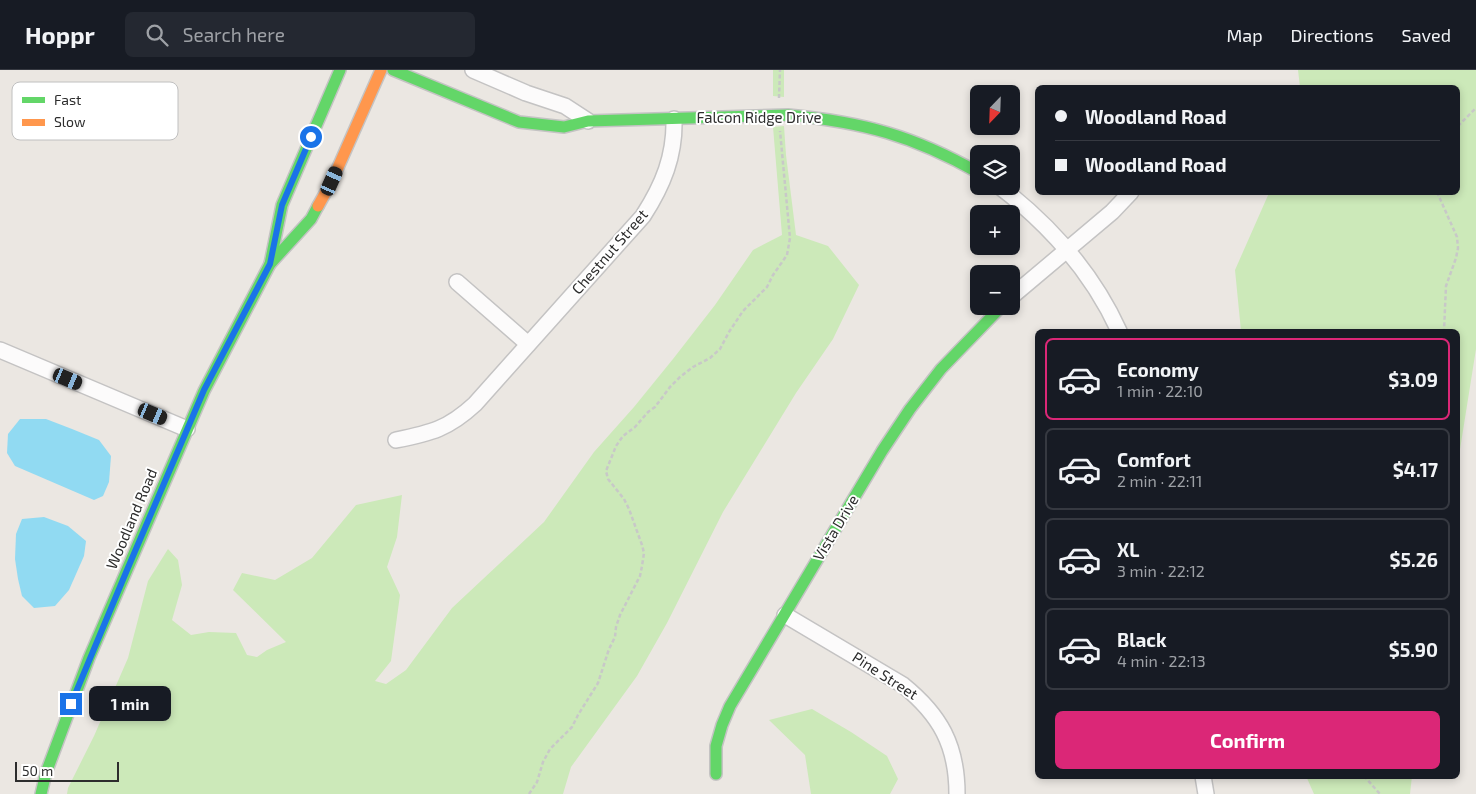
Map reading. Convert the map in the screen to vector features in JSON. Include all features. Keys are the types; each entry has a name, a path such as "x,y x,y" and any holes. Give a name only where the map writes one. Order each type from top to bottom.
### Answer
{"street":[{"name":"Woodland Road","path":"270,264 282,205 340,70"},
{"name":"Woodland Road","path":"40,794 62,728 89,658 187,429 219,360 270,264 311,219 332,181 381,70"},
{"name":"Falcon Ridge Drive","path":"393,70 519,122 564,127 588,121 779,116 820,117 853,122 891,132 927,145 970,168"},
{"path":"473,70 526,93 566,106 588,121"},
{"name":"Chestnut Street","path":"396,440 426,434 445,427 462,416 475,404 643,216 656,196 666,175 672,152 674,119"},
{"path":"1010,195 1040,220 1067,250 1098,292 1117,329"},
{"path":"1020,289 1112,212 1128,195"},
{"path":"457,282 528,344"},
{"name":"Vista Drive","path":"716,774 716,746 730,706 882,451 910,409 941,369 993,315"},
{"path":"0,350 187,429"},
{"name":"Pine Street","path":"785,615 903,685 920,699 946,735 953,755 958,794"},
{"path":"1204,779 1206,794"}],"path":[{"path":"529,794 550,749 572,727 598,683 615,637 620,615 640,576 644,553 642,545 629,509 608,479 606,471 616,446 623,436 655,407 680,377 710,358 720,349 729,332 744,311 767,287 787,255 790,238 781,152 779,116 780,70"},
{"path":"1460,124 1476,108"},
{"path":"1438,195 1456,237 1458,248 1446,286 1444,329"},
{"path":"1367,779 1380,794"}],"green space":[{"path":"773,70 784,70 784,97 773,96"},
{"path":"1298,70 1476,70 1476,349 1460,449 1460,329 1241,329 1235,270 1268,195 1460,195 1460,85 1300,85"},
{"path":"784,126 796,235 828,246 859,285 833,339 796,393 723,512 667,623 637,676 571,767 563,794 67,794 68,788 94,736 128,658 148,581 168,549 178,560 182,585 172,620 191,635 209,632 236,633 247,655 257,657 267,650 286,642 233,590 242,573 275,580 312,558 356,505 402,495 397,537 387,567 400,595 391,661 375,681 386,684 406,670 452,608 544,522 594,452 634,407 715,305 753,250 782,235 773,127"},
{"path":"812,709 887,756 898,779 890,794 811,794 805,755 769,720"},
{"path":"1307,779 1412,779 1410,794 1314,794"}],"water":[{"path":"20,419 46,419 99,440 111,456 109,482 103,496 94,500 15,466 7,453 8,434"},
{"path":"44,517 68,526 86,541 84,556 69,590 55,606 34,608 22,596 15,559 16,534 22,519"}],"traffic: fast":[{"path":"270,264 282,205 340,70"},
{"path":"393,70 519,122 564,127 588,121 788,115 840,122 887,133 932,149 970,168"},
{"path":"41,794 46,773 89,658 204,391 270,264 311,219 318,206"},
{"path":"716,774 716,746 730,706 882,451 910,409 941,369 993,315"}],"traffic: slow":[{"path":"318,206 332,181 381,70"}],"route":[{"path":"71,704 204,390 270,264 282,205 311,137"}]}
